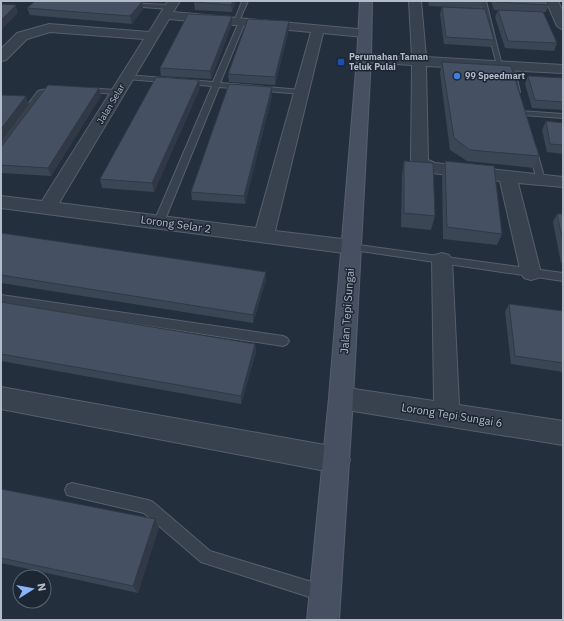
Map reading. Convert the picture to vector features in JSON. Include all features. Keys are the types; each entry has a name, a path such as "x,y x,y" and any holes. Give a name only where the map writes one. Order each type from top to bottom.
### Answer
{"main road":[{"name":"Jalan Tepi Sungai","path":"323,620 341,398 364,58 366,1"}],"street":[{"path":"415,1 419,61 419,160 422,164 432,168 563,182"},
{"path":"552,1 563,26"},
{"path":"170,8 239,21 364,33"},
{"name":"Jalan Selar","path":"48,207 151,36 170,8"},
{"path":"1,57 22,36 49,28 151,36"},
{"path":"264,236 318,28"},
{"path":"364,58 563,69"},
{"path":"508,176 531,273"},
{"name":"Lorong Selar 2","path":"1,202 351,247"},
{"path":"442,260 447,415"},
{"path":"1,398 336,460"},
{"name":"Lorong Tepi Sungai 6","path":"341,398 563,433"}],"lane":[{"path":"159,222 216,85 245,1"},
{"path":"483,1 522,110 563,116"},
{"path":"119,3 170,8"},
{"path":"127,77 302,92"},
{"path":"1,145 41,93 51,89 118,92"},
{"path":"531,143 541,180"},
{"path":"351,247 563,277"},
{"path":"1,299 283,341"},
{"path":"72,490 148,507 206,557 325,594"}],"building":[{"path":"35,1 142,2 130,16 27,8"},
{"path":"233,1 231,5 194,2"},
{"path":"547,1 548,5 496,2"},
{"path":"1,4 16,5 1,20"},
{"path":"442,7 485,9 494,40 446,37"},
{"path":"498,10 543,12 557,43 508,41"},
{"path":"188,14 232,16 210,71 160,68"},
{"path":"248,19 289,21 275,77 228,74"},
{"path":"442,62 511,66 539,156 470,150 454,138"},
{"path":"528,76 563,78 563,102 535,100"},
{"path":"156,77 199,80 152,183 100,179"},
{"path":"229,84 272,87 244,196 191,192"},
{"path":"48,85 99,88 48,168 1,165 1,147"},
{"path":"1,95 26,96 1,129"},
{"path":"546,121 563,123 563,145 550,144"},
{"path":"404,161 433,163 435,216 404,213"},
{"path":"445,161 494,166 502,234 447,227"},
{"path":"557,214 563,214 563,242"},
{"path":"1,233 266,272 253,315 1,275"},
{"path":"1,302 255,344 241,396 1,354"},
{"path":"509,304 563,311 563,363 515,356"},
{"path":"1,489 155,519 133,586 1,558"}],"place":[{"name":"Perumahan Taman Teluk Pulai","path":"341,62"},
{"name":"99 Speedmart","path":"457,76"}]}
